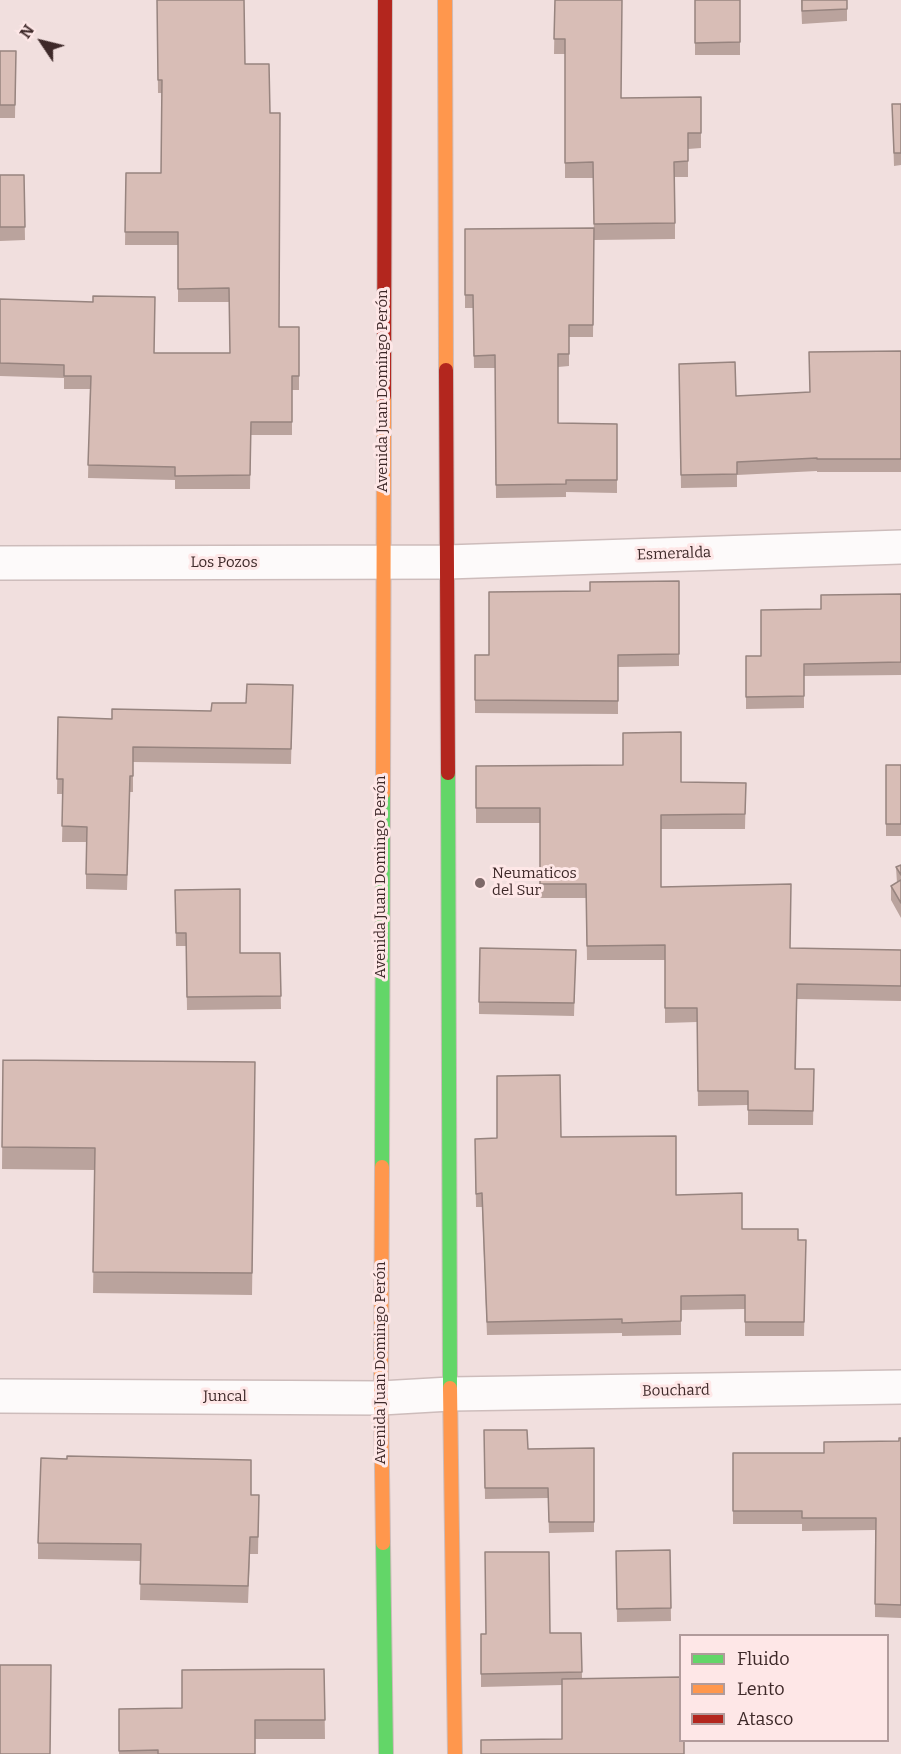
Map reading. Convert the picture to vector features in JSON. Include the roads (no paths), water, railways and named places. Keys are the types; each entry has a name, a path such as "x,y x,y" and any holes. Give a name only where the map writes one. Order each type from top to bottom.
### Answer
{"main road":[{"name":"Avenida Juan Domingo Perón","path":"384,0 381,1398 386,1754"},
{"path":"445,0 450,1394 455,1754"}],"street":[{"name":"Esmeralda","path":"447,562 901,547"},
{"name":"Los Pozos","path":"0,563 447,562"},
{"name":"Bouchard","path":"450,1394 901,1387"},
{"name":"Juncal","path":"0,1396 381,1398 450,1394"}],"place":[{"name":"Neumaticos del Sur","path":"480,883"}]}
